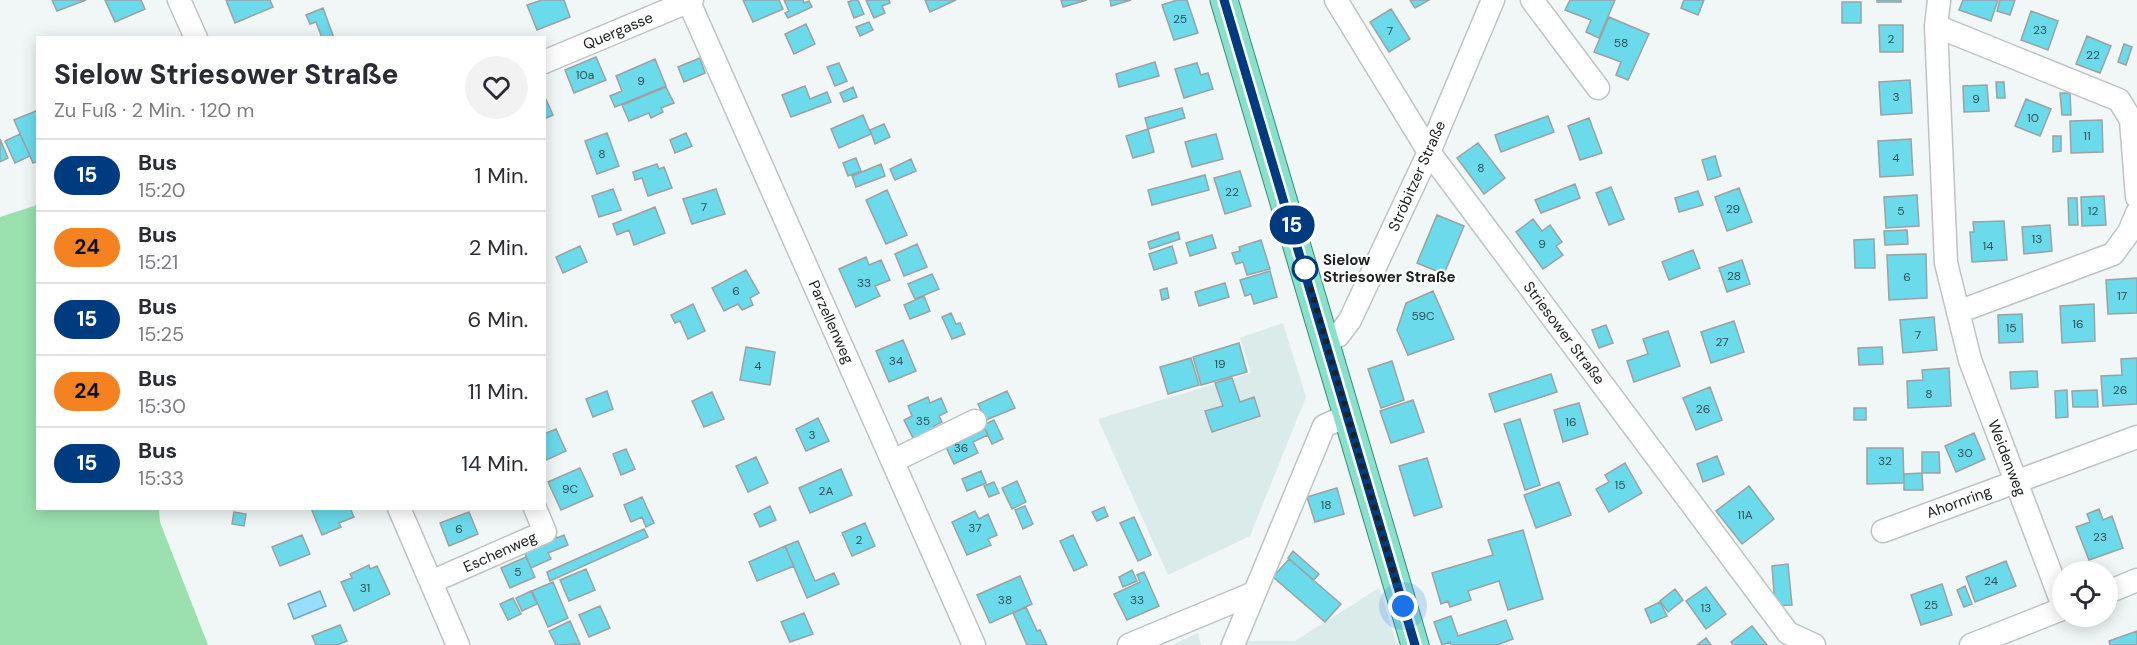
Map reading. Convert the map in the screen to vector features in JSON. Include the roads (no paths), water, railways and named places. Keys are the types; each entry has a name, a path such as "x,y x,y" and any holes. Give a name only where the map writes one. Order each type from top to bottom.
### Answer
{"main road":[{"path":"1224,0 1415,645"}],"street":[{"path":"179,0 195,36"},
{"name":"Striesower Straße","path":"1336,0 1429,152 1788,633 1814,645"},
{"name":"Ströbitzer Straße","path":"1325,339 1338,336 1350,320 1429,152 1493,0"},
{"path":"1532,0 1598,88"},
{"name":"Weidenweg","path":"1940,0 1936,26 1946,263 1970,360 2052,576"},
{"name":"Quergasse","path":"546,61 690,1"},
{"name":"Parzellenweg","path":"690,1 974,645"},
{"path":"1936,26 2119,100 2131,120 2137,197"},
{"path":"1958,312 2113,254 2129,232 2137,213"},
{"path":"1233,645 1324,426 1347,416"},
{"path":"893,461 975,421"},
{"name":"Ahornring","path":"1883,531 2137,437"},
{"path":"400,510 458,645"},
{"name":"Eschenweg","path":"431,582 545,532 536,510"},
{"path":"2118,588 2137,580"},
{"path":"1129,645 1254,593"},
{"path":"1971,645 2052,613"}],"water":[{"path":"320,591 326,606 294,619 288,604"}],"place":[{"name":"Sielow Striesower Straße","path":"1305,269"}]}
